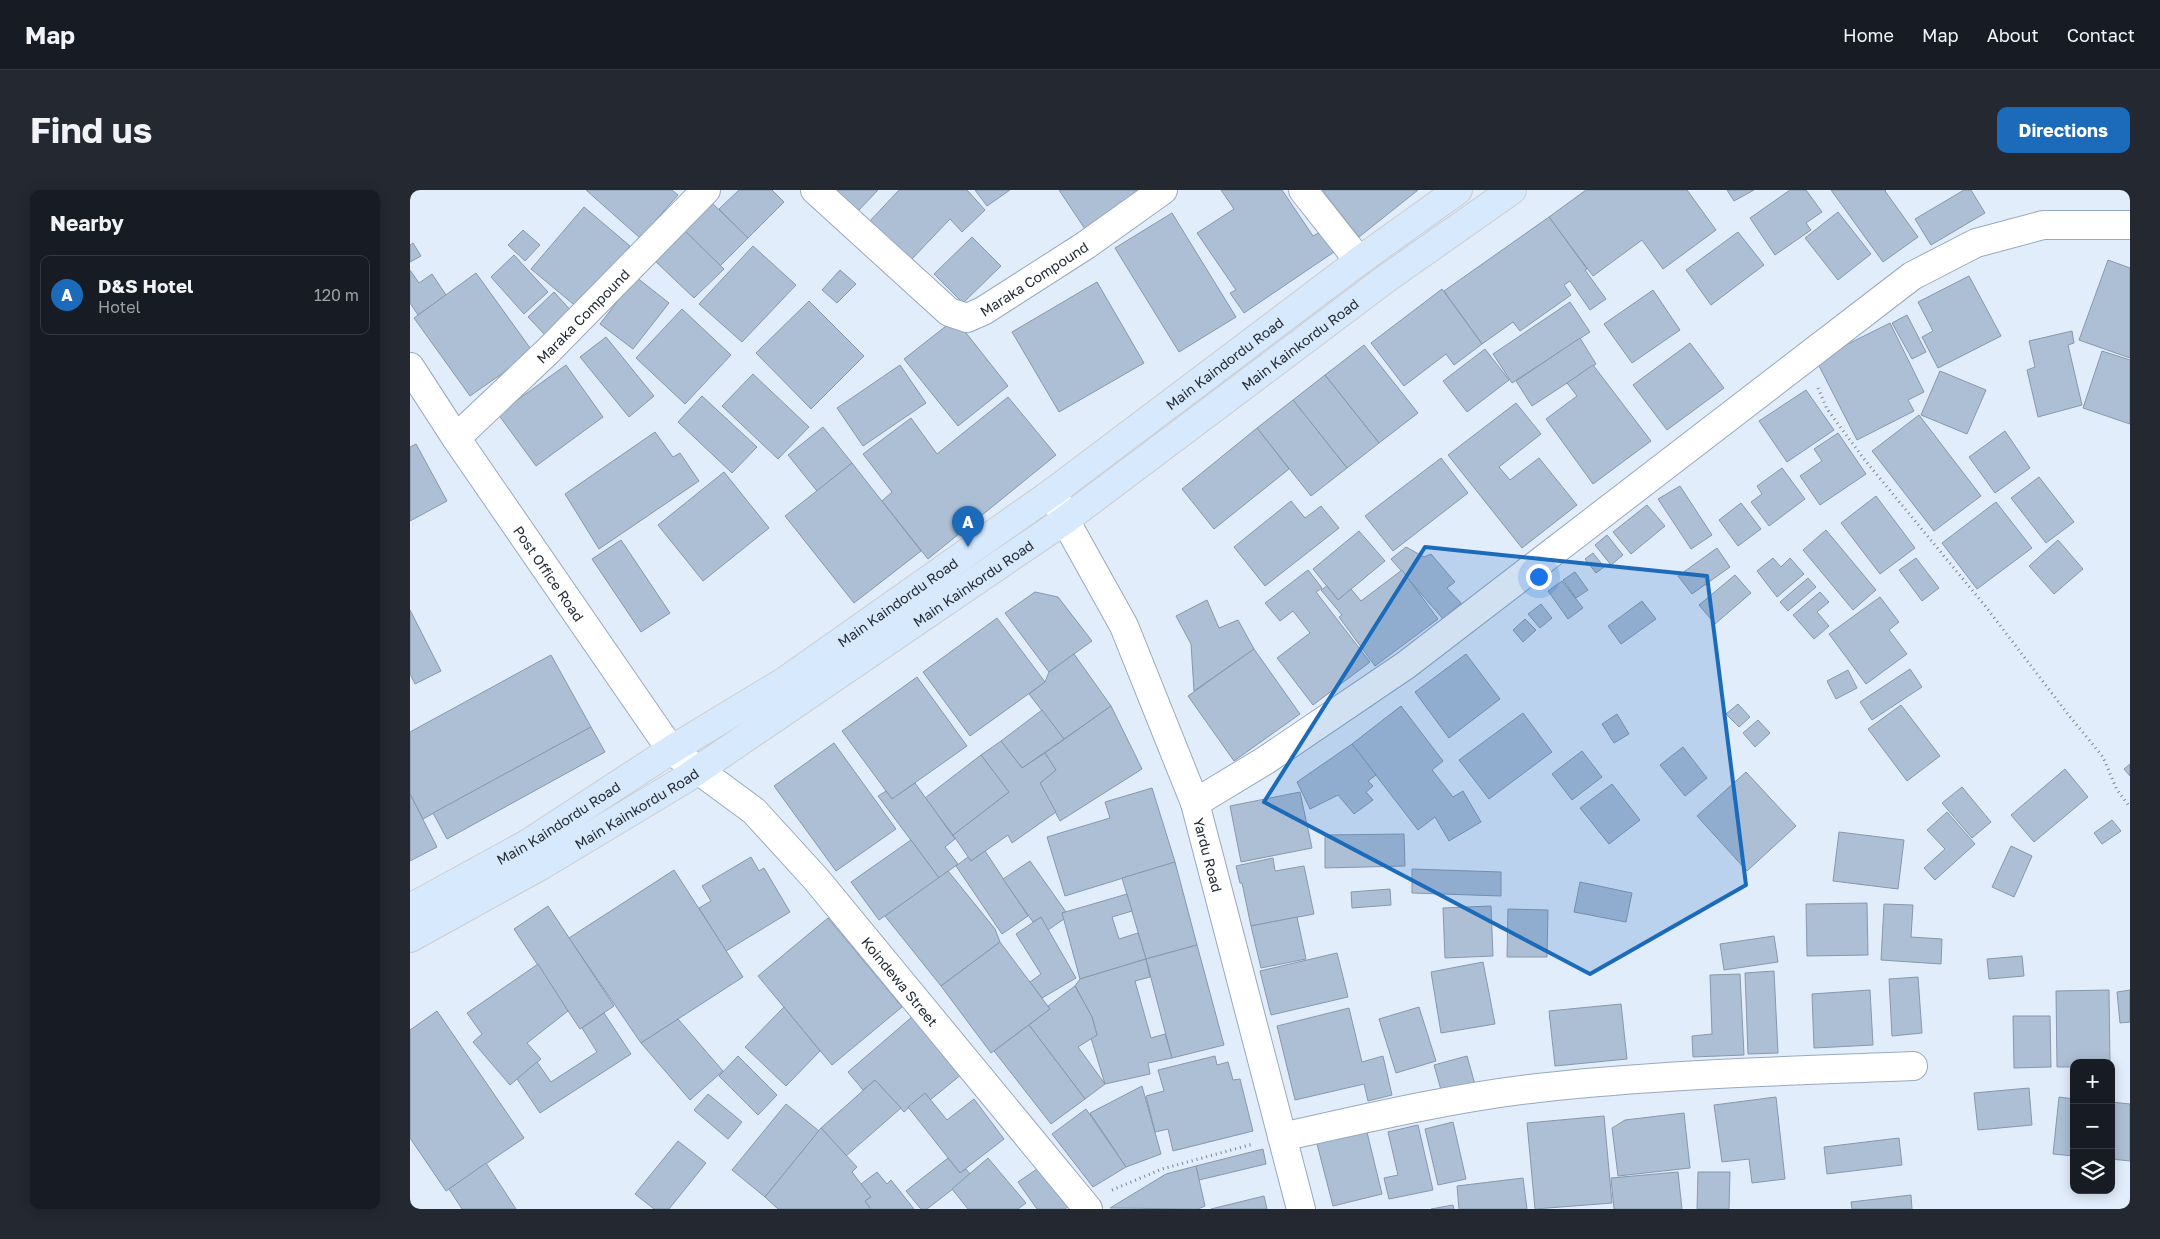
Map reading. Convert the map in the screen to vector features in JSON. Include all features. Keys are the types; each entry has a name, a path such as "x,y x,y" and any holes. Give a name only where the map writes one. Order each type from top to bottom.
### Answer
{"main road":[{"name":"Main Kaindordu Road","path":"410,908 527,844 672,750 785,681 1053,492 1359,261 1458,190"},
{"name":"Main Kainkordu Road","path":"410,938 542,865 698,769 1065,520 1423,252 1512,190"},
{"path":"1405,228 1423,252"}],"street":[{"name":"Maraka Compound","path":"456,438 548,351 706,190"},
{"name":"Maraka Compound","path":"815,190 949,312 967,318 983,311 1086,246 1163,190"},
{"path":"1303,190 1359,261"},
{"path":"1195,803 1266,760 1406,665 1912,276 1976,243 2043,225 2130,224"},
{"name":"Post Office Road","path":"410,367 419,401 456,438 672,750 698,769"},
{"name":"Yardu Road","path":"1053,492 1065,520 1124,626 1195,803 1301,1209"},
{"name":"Koindewa Street","path":"698,769 754,811 816,879 1086,1206"},
{"path":"1282,1137 1422,1106 1538,1088 1692,1076 1913,1066"}],"path":[{"path":"1806,357 1826,409 1864,459 1986,607 2103,757 2117,790 2130,807"},
{"path":"1086,1206 1162,1168 1282,1137"}],"highlighted area":[{"path":"1425,547 1707,576 1746,885 1590,974 1264,802"}],"building":[{"path":"586,190 672,190 678,195 640,238"},
{"path":"739,190 772,190 784,202 748,238 719,209"},
{"path":"835,190 878,190 858,211"},
{"path":"899,190 967,190 985,210 962,232 950,219 911,260 868,223"},
{"path":"975,190 1010,190 987,206"},
{"path":"1059,190 1156,190 1089,235"},
{"path":"1221,190 1282,190 1313,236 1320,232 1334,252 1244,313 1230,293 1236,290 1197,233 1234,209"},
{"path":"1322,190 1418,190 1359,237"},
{"path":"1586,190 1687,190 1716,230 1663,269 1642,240 1593,276 1549,217"},
{"path":"1727,190 1754,190 1734,201"},
{"path":"1790,190 1806,190 1822,212 1806,223 1811,230 1775,255 1750,218"},
{"path":"1831,190 1886,190 1918,237 1883,262"},
{"path":"1964,190 1971,190 1985,213 1931,245 1915,219"},
{"path":"710,201 748,238 720,266 683,229"},
{"path":"584,207 630,246 578,308 531,269"},
{"path":"1838,212 1871,254 1838,280 1805,238"},
{"path":"1172,213 1236,317 1179,352 1115,248"},
{"path":"1549,217 1587,269 1585,270 1606,299 1590,310 1570,281 1564,285 1571,295 1520,331 1513,322 1482,344 1444,291"},
{"path":"683,229 724,269 694,298 653,259"},
{"path":"523,230 540,245 525,261 508,245"},
{"path":"1738,232 1764,265 1711,305 1686,270"},
{"path":"972,237 1001,266 963,303 934,274"},
{"path":"413,243 421,256 410,262 410,245"},
{"path":"753,246 796,285 742,342 699,304"},
{"path":"514,255 548,292 524,314 491,277"},
{"path":"2108,260 2130,268 2130,358 2079,340"},
{"path":"410,270 419,283 432,274 446,295 418,315 410,303"},
{"path":"840,270 856,284 837,303 822,290"},
{"path":"476,273 533,352 470,396 414,318"},
{"path":"1969,276 2001,336 1938,368 1922,337 1933,331 1918,302"},
{"path":"636,277 669,303 633,349 600,324"},
{"path":"1097,282 1144,363 1059,412 1012,332"},
{"path":"1442,289 1482,344 1454,365 1446,354 1404,386 1371,343"},
{"path":"1653,290 1680,330 1632,363 1604,324"},
{"path":"554,292 574,314 548,338 528,317"},
{"path":"809,301 864,356 811,409 756,353"},
{"path":"1570,302 1590,332 1512,383 1493,354"},
{"path":"682,309 731,355 685,404 636,358"},
{"path":"1907,315 1926,352 1912,359 1892,323"},
{"path":"955,319 1008,386 958,426 904,359"},
{"path":"1890,323 1924,392 1908,400 1914,411 1857,440 1816,360"},
{"path":"2072,331 2074,343 2068,345 2082,405 2038,417 2027,370 2035,367 2029,341"},
{"path":"606,337 654,396 629,417 580,357"},
{"path":"1580,338 1596,364 1532,406 1516,381"},
{"path":"1690,343 1724,388 1667,430 1633,385"},
{"path":"1364,345 1418,413 1379,443 1325,375"},
{"path":"1485,349 1509,380 1467,412 1443,381"},
{"path":"2102,351 2130,360 2130,424 2083,408"},
{"path":"566,365 603,417 536,466 498,414"},
{"path":"900,365 926,403 863,446 837,408"},
{"path":"1593,365 1651,441 1593,484 1546,419 1577,396 1567,383"},
{"path":"1940,371 1986,390 1967,434 1921,415"},
{"path":"753,374 809,427 778,459 722,406"},
{"path":"1325,375 1379,443 1347,468 1293,400"},
{"path":"1806,390 1834,430 1787,462 1759,421"},
{"path":"702,396 757,447 732,473 678,422"},
{"path":"1008,397 1056,455 928,559 882,501 892,492 863,454 911,418 937,454"},
{"path":"1293,400 1347,468 1311,496 1257,428"},
{"path":"1516,403 1541,434 1499,467 1510,480 1539,458 1577,505 1522,548 1448,455"},
{"path":"1919,415 1981,496 1934,531 1872,451"},
{"path":"823,427 852,463 817,491 788,455"},
{"path":"1257,428 1289,469 1214,529 1182,489"},
{"path":"2005,431 2030,468 1995,493 1969,457"},
{"path":"655,432 673,457 680,453 699,481 599,549 565,494"},
{"path":"1838,433 1866,474 1820,505 1800,476 1822,461 1814,449"},
{"path":"416,444 447,501 410,521 410,447"},
{"path":"1441,458 1468,493 1393,551 1365,516"},
{"path":"852,463 921,551 854,603 785,516"},
{"path":"1782,468 1805,499 1769,526 1751,502 1762,494 1757,486"},
{"path":"724,472 769,528 703,581 658,525"},
{"path":"2039,477 2074,522 2046,543 2011,498"},
{"path":"1680,486 1712,535 1691,549 1658,499"},
{"path":"1876,496 1915,548 1880,574 1841,523"},
{"path":"1291,501 1305,518 1321,506 1339,528 1265,586 1234,547"},
{"path":"1996,502 2032,548 1977,589 1942,543"},
{"path":"1741,503 1761,529 1738,546 1719,520"},
{"path":"1647,505 1665,526 1631,554 1613,532"},
{"path":"1826,530 1876,590 1853,610 1803,550"},
{"path":"1359,531 1385,561 1338,600 1313,569"},
{"path":"1607,535 1623,555 1611,565 1595,545"},
{"path":"621,540 670,613 641,632 592,559"},
{"path":"2058,540 2083,569 2054,594 2029,566"},
{"path":"1406,547 1424,557 1431,554 1455,582 1447,588 1461,603 1443,619 1391,559"},
{"path":"1717,548 1730,567 1692,594 1678,576"},
{"path":"1593,553 1604,567 1596,573 1585,559"},
{"path":"1773,558 1781,567 1790,558 1804,574 1777,597 1757,571"},
{"path":"1916,558 1939,588 1922,601 1899,570"},
{"path":"1308,570 1322,588 1316,592 1370,662 1313,705 1277,658 1310,633 1293,611 1280,621 1265,603"},
{"path":"1402,570 1438,619 1375,666 1339,617 1342,615 1321,590 1327,586 1338,600 1351,589 1361,601"},
{"path":"1575,572 1588,590 1576,598 1563,580"},
{"path":"1735,575 1751,593 1715,624 1699,605"},
{"path":"1808,578 1816,587 1788,611 1780,602"},
{"path":"1562,581 1583,608 1568,619 1548,591"},
{"path":"1035,592 1058,597 1092,641 1049,672 1005,613"},
{"path":"1820,592 1829,602 1817,612 1829,626 1814,639 1793,615"},
{"path":"1880,597 1899,622 1889,630 1907,654 1866,684 1829,634"},
{"path":"1207,600 1219,628 1238,620 1254,649 1194,691 1191,644 1176,616"},
{"path":"1642,601 1656,619 1621,644 1608,626"},
{"path":"1541,604 1552,618 1540,628 1528,614"},
{"path":"410,610 441,671 415,684 410,674"},
{"path":"997,618 1045,682 970,736 923,672"},
{"path":"1525,619 1536,630 1523,642 1513,630"},
{"path":"1254,649 1300,714 1234,761 1188,696"},
{"path":"1074,654 1111,706 1064,739 1029,694 1045,682 1049,672"},
{"path":"1466,654 1500,699 1449,738 1415,692"},
{"path":"551,655 591,727 423,819 410,794 410,732"},
{"path":"1910,669 1922,687 1872,720 1860,702"},
{"path":"1848,670 1857,688 1836,699 1827,681"},
{"path":"917,677 967,746 892,799 842,731"},
{"path":"1738,704 1750,717 1739,727 1726,714"},
{"path":"1901,705 1940,756 1907,781 1868,729"},
{"path":"1111,706 1142,769 1060,821 1040,783 1056,770 1045,753"},
{"path":"1401,706 1443,761 1432,770 1453,797 1463,791 1481,822 1449,841 1435,817 1418,830 1352,744"},
{"path":"1042,710 1064,739 1022,768 1001,741"},
{"path":"1523,713 1552,752 1489,799 1459,760"},
{"path":"1617,714 1629,734 1614,743 1602,724"},
{"path":"1758,720 1770,733 1755,747 1743,733"},
{"path":"591,727 605,752 447,839 433,813"},
{"path":"1001,741 1022,768 1045,753 1056,770 1040,783 1056,812 1012,843 1008,835 971,861 953,835 1009,792 981,755"},
{"path":"834,743 896,829 836,871 774,786"},
{"path":"1352,744 1376,775 1368,781 1373,786 1366,792 1373,800 1354,814 1338,795 1310,809 1297,782"},
{"path":"1683,747 1707,778 1685,796 1660,765"},
{"path":"1582,751 1602,777 1572,800 1552,774"},
{"path":"981,755 1009,792 953,835 925,798"},
{"path":"2130,764 2130,776 2124,769"},
{"path":"2065,769 2088,797 2034,842 2011,815"},
{"path":"1746,772 1796,826 1747,871 1697,816"},
{"path":"915,783 955,839 945,847 958,864 939,878 878,796 886,791 892,799"},
{"path":"1612,784 1640,820 1609,844 1580,808"},
{"path":"1962,787 1991,822 1972,838 1942,803"},
{"path":"1152,788 1175,862 1065,896 1047,837 1110,818 1105,802"},
{"path":"1300,792 1312,848 1241,862 1230,806"},
{"path":"410,794 437,847 410,861"},
{"path":"1947,812 1975,844 1935,880 1924,868 1945,849 1927,830"},
{"path":"2112,820 2121,831 2102,844 2094,833"},
{"path":"1839,832 1904,840 1898,889 1833,881"},
{"path":"1404,834 1405,866 1325,868 1325,835"},
{"path":"911,840 939,878 879,920 851,882"},
{"path":"2011,846 2032,856 2014,897 1992,887"},
{"path":"985,851 1028,916 1002,934 956,866 968,857 971,861"},
{"path":"751,857 759,871 764,868 790,912 726,951 699,908 711,901 702,886"},
{"path":"1273,858 1275,871 1304,866 1314,914 1251,926 1242,883 1240,883 1236,866"},
{"path":"1030,861 1066,912 1062,913 1064,919 1048,930 1041,917 1033,922 1003,879"},
{"path":"1175,862 1197,945 1146,959 1122,878"},
{"path":"1412,869 1501,872 1501,896 1412,893"},
{"path":"674,870 743,977 641,1043 569,938"},
{"path":"948,871 995,929 1000,942 941,986 885,916"},
{"path":"1580,882 1632,893 1626,922 1574,912"},
{"path":"1390,889 1391,905 1352,908 1351,892"},
{"path":"1127,894 1132,911 1112,917 1119,939 1138,933 1146,959 1080,979 1062,913"},
{"path":"1867,903 1868,955 1807,956 1806,904"},
{"path":"1884,904 1913,905 1911,937 1942,939 1941,964 1881,960"},
{"path":"548,906 614,1006 580,1029 514,929"},
{"path":"1491,906 1493,956 1445,958 1443,908"},
{"path":"1508,909 1548,910 1547,957 1507,957"},
{"path":"1041,917 1076,978 1042,998 1030,982 1041,974 1016,934"},
{"path":"1297,917 1306,959 1261,968 1251,926"},
{"path":"828,918 902,1007 832,1065 758,976"},
{"path":"1774,936 1778,962 1724,970 1720,944"},
{"path":"1000,942 1050,1009 991,1053 941,986"},
{"path":"1197,945 1224,1045 1172,1058 1146,959"},
{"path":"1337,953 1348,997 1271,1015 1260,971"},
{"path":"2022,956 2024,976 1989,979 1987,959"},
{"path":"1146,959 1150,977 1135,981 1151,1038 1165,1034 1172,1058 1148,1063 1150,1074 1105,1084 1091,1038 1097,1035 1092,1017 1075,986 1080,979"},
{"path":"1483,962 1495,1024 1441,1033 1431,972"},
{"path":"538,964 568,1011 527,1043 541,1059 510,1085 473,1042 482,1034 467,1013"},
{"path":"1774,971 1778,1053 1748,1054 1745,973"},
{"path":"1740,974 1744,1055 1693,1057 1692,1036 1712,1034 1710,975"},
{"path":"1918,977 1922,1033 1892,1036 1889,979"},
{"path":"1075,986 1092,1017 1097,1035 1078,1047 1105,1084 1085,1099 1029,1025 1050,1009 1048,1006"},
{"path":"1870,990 1873,1045 1814,1048 1812,994"},
{"path":"2109,990 2110,1059 2070,1059 2070,1067 2057,1067 2056,991"},
{"path":"2130,990 2130,1022 2120,1023 2117,992"},
{"path":"1621,1004 1627,1059 1555,1066 1549,1011"},
{"path":"784,1007 820,1051 786,1086 745,1047"},
{"path":"1419,1007 1436,1061 1396,1073 1379,1019"},
{"path":"1349,1008 1362,1062 1383,1056 1392,1095 1368,1101 1364,1084 1295,1100 1277,1026"},
{"path":"437,1011 524,1138 446,1191 410,1138 410,1030"},
{"path":"604,1013 631,1054 540,1113 517,1079 537,1062 551,1082 597,1052 582,1028"},
{"path":"913,1016 962,1074 930,1100 925,1093 904,1112 875,1080 863,1090 848,1072"},
{"path":"2013,1016 2050,1016 2051,1067 2014,1068"},
{"path":"678,1019 723,1071 690,1100 641,1043"},
{"path":"1029,1025 1085,1099 1051,1124 994,1051"},
{"path":"738,1056 777,1095 758,1115 719,1076"},
{"path":"1215,1056 1217,1065 1228,1062 1233,1080 1240,1079 1253,1131 1173,1151 1168,1129 1155,1132 1146,1096 1164,1091 1158,1070"},
{"path":"1467,1056 1476,1088 1443,1097 1434,1065"},
{"path":"875,1080 901,1108 846,1156 821,1128"},
{"path":"1142,1086 1161,1154 1126,1167 1090,1113"},
{"path":"2029,1088 2032,1125 1978,1130 1974,1093"},
{"path":"925,1093 947,1120 974,1099 1004,1139 960,1173 908,1107"},
{"path":"708,1094 742,1122 728,1139 694,1110"},
{"path":"1776,1097 1785,1179 1752,1183 1749,1159 1722,1162 1714,1105"},
{"path":"2059,1097 2070,1098 2070,1156 2053,1154"},
{"path":"2115,1102 2130,1104 2130,1161 2115,1159"},
{"path":"786,1104 819,1131 765,1197 732,1170"},
{"path":"1086,1109 1126,1167 1093,1187 1052,1134"},
{"path":"1684,1113 1690,1168 1618,1176 1612,1128 1625,1120"},
{"path":"1604,1116 1612,1203 1535,1209 1527,1123"},
{"path":"1453,1122 1466,1179 1438,1185 1425,1129"},
{"path":"1418,1125 1433,1190 1389,1199 1384,1178 1398,1175 1388,1132"},
{"path":"821,1128 857,1167 852,1172 871,1197 865,1201 870,1208 778,1209 765,1197"},
{"path":"1366,1128 1382,1194 1333,1206 1316,1140"},
{"path":"1899,1138 1902,1165 1827,1174 1824,1147"},
{"path":"678,1141 706,1163 669,1209 654,1209 635,1194"},
{"path":"1263,1149 1266,1164 1199,1180 1196,1166"},
{"path":"948,1158 960,1173 966,1169 971,1175 927,1209 921,1209 906,1191"},
{"path":"988,1158 1026,1203 1018,1209 968,1209 952,1189"},
{"path":"486,1163 516,1209 462,1209 449,1189"},
{"path":"1196,1166 1205,1206 1198,1209 1110,1208 1166,1174"},
{"path":"1040,1167 1068,1207 1065,1209 1037,1209 1018,1182"},
{"path":"877,1172 887,1184 891,1180 914,1209 871,1209 865,1201 871,1197 861,1184"},
{"path":"1678,1172 1682,1209 1614,1209 1611,1178"},
{"path":"1698,1172 1730,1172 1729,1209 1697,1209"},
{"path":"1523,1178 1527,1209 1459,1209 1457,1186"},
{"path":"1911,1195 1912,1209 1852,1209 1851,1202"},
{"path":"1264,1196 1267,1209 1211,1209"},
{"path":"1453,1205 1454,1209 1431,1209"}],"place":[{"name":"D&S Hotel","path":"968,547"}]}
